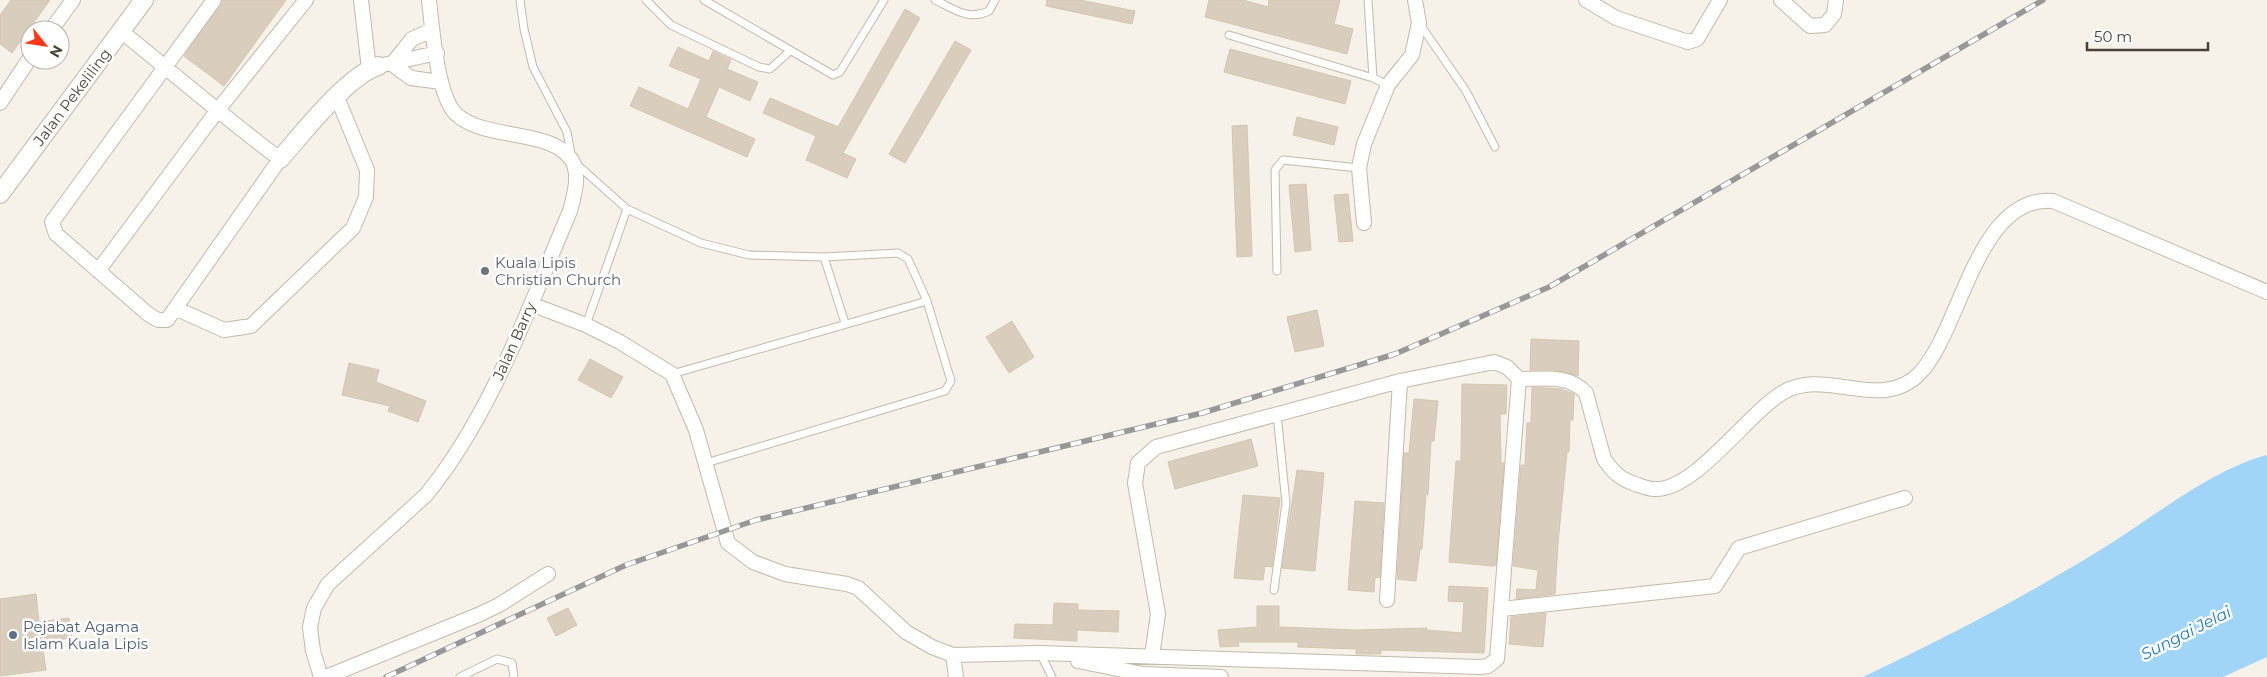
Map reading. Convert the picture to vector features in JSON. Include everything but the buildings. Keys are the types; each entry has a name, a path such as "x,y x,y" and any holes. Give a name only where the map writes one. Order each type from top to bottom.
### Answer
{"street":[{"path":"58,20 73,0"},
{"name":"Jalan Pekeliling","path":"0,194 144,0"},
{"path":"214,0 52,222 56,234 148,314 158,320 167,320 177,309 280,158 352,81 380,67 437,53"},
{"path":"98,271 217,111 306,0"},
{"path":"361,0 380,67"},
{"path":"429,0 441,82 446,99 454,113 468,124 488,131 517,135 543,142 561,150 572,160"},
{"path":"1364,223 1359,168 1364,144 1388,85 1412,54 1419,22 1415,0"},
{"path":"1586,0 1616,18 1688,42 1697,39 1720,0"},
{"path":"1781,0 1810,26 1825,25 1834,14 1836,0"},
{"path":"380,67 412,39 432,30"},
{"path":"121,31 217,111 280,158"},
{"path":"380,67 411,78 441,82"},
{"path":"0,103 22,70"},
{"path":"177,309 224,330 251,326 353,228 366,197 367,170 337,97"},
{"name":"Jalan Barry","path":"321,677 313,651 310,628 314,608 328,584 409,511 439,479 482,412 531,304 570,211 576,176 572,160"},
{"path":"1152,656 1158,614 1135,483 1138,464 1156,447 1400,381 1494,362 1507,367 1519,379 1561,379 1581,387 1586,393 1604,459 1617,476 1628,482 1654,490 1669,487 1704,465 1764,406 1785,391 1796,387 1824,384 1875,392 1902,385 1919,374 1931,358 1966,281 1981,254 2004,220 2026,203 2039,199 2054,201 2267,292"},
{"path":"531,304 586,325 620,342 672,374 696,430 728,543 743,556 785,574 847,584 858,588 906,632 932,647 953,655 1040,653 1488,666 1497,659 1519,379"},
{"path":"1388,600 1400,381"},
{"path":"1502,609 1715,586 1738,548 1905,498"},
{"path":"326,677 478,615 548,574"},
{"path":"1040,653 1143,675 1221,677"},
{"path":"953,655 956,677"}],"lane":[{"path":"520,0 524,29 533,67 567,132 572,160 627,210 701,244 749,255 824,257 898,253 908,259 927,301 952,381 945,390 706,463"},
{"path":"646,0 670,25 759,67 770,69 790,51"},
{"path":"704,0 833,75 840,72 884,0"},
{"path":"935,0 965,15 972,16 989,12 995,0"},
{"path":"1368,0 1373,78"},
{"path":"1419,22 1466,91 1496,148"},
{"path":"1229,35 1373,78 1388,85"},
{"path":"1277,271 1275,170 1283,160 1359,168"},
{"path":"586,325 627,210"},
{"path":"824,257 845,323"},
{"path":"672,374 927,301"},
{"path":"1274,590 1286,502 1277,414"},
{"path":"1040,653 1052,677"},
{"path":"460,677 497,659 512,663 514,677"}],"water":[{"name":"Sungai Jelai","path":"2267,455 2267,657 2223,677 1863,677 1952,633 2040,586 2117,540 2201,484 2245,462"}],"railway":[{"path":"386,677 626,565 756,520 1202,413 1395,354 1549,287 2043,0"}],"place":[{"name":"Kuala Lipis Christian Church","path":"485,271"},
{"name":"Pejabat Agama Islam Kuala Lipis","path":"13,635"}]}
